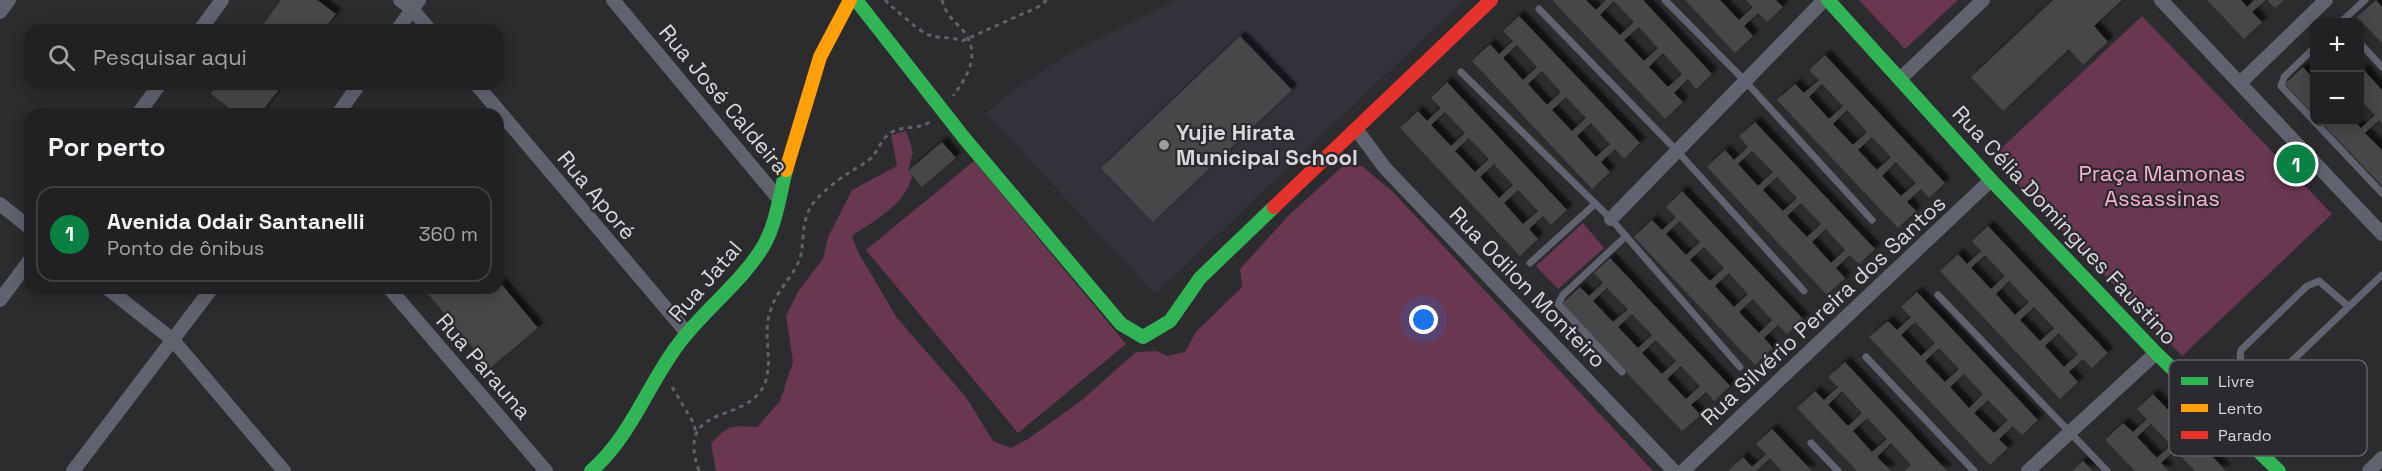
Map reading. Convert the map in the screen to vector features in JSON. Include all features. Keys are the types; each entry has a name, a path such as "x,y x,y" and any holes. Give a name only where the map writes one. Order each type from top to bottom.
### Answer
{"street":[{"path":"0,12 9,0"},
{"path":"204,24 222,0"},
{"path":"400,0 416,5 427,24"},
{"name":"Rua José Caldeira","path":"614,0 778,198"},
{"name":"Rua Jatal","path":"591,471 615,446 687,333 758,255 768,235 817,61 838,18 850,0"},
{"path":"856,0 942,110 1122,324 1143,337 1159,331 1170,322 1200,278 1491,0"},
{"path":"1611,219 1826,0"},
{"name":"Rua Célia Domingues Faustino","path":"1826,0 1991,180 2169,365"},
{"path":"1900,79 1983,0"},
{"path":"2161,0 2382,234"},
{"path":"2240,83 2326,0"},
{"path":"402,24 416,5"},
{"path":"142,108 156,90"},
{"path":"342,108 356,90"},
{"name":"Rua Aporé","path":"481,90 496,108"},
{"name":"Rua Aporé","path":"504,117 687,333"},
{"name":"Rua Odilon Monteiro","path":"1356,129 1385,168 1674,471"},
{"name":"Rua Silvério Pereira dos Santos","path":"1683,471 1991,180"},
{"path":"0,204 24,223"},
{"path":"0,300 24,268"},
{"path":"115,294 173,340 284,471"},
{"path":"78,469 208,294"},
{"name":"Rua Parauna","path":"394,294 546,471"},
{"path":"2028,471 2156,353"},
{"name":"Rua Célia Domingues Faustino","path":"2263,456 2279,471"},
{"path":"2369,471 2382,458"}],"lane":[{"path":"1665,0 1746,81 1872,220"},
{"path":"2345,18 2365,0"},
{"path":"1539,9 1678,152 1804,291"},
{"path":"2364,47 2382,66"},
{"path":"2310,52 2284,77 2280,86 2382,193"},
{"path":"1461,72 1611,219 1740,367"},
{"path":"1530,263 1595,204"},
{"path":"1622,372 1558,304 1563,295 1626,236"},
{"path":"2293,360 2382,275"},
{"path":"2238,360 2241,350 2313,281 2319,281 2348,306"},
{"path":"1938,294 2107,471"},
{"path":"1866,357 1974,471"},
{"path":"1811,443 1838,471"}],"path":[{"path":"885,0 894,11 928,35 962,41 1038,7 1047,0"},
{"path":"696,432 712,418 752,401 763,389 768,375 766,324 772,303 801,258 802,229 811,206 845,174 872,157 888,134 903,128 919,128 942,110 971,68 974,52 969,39 946,15 942,0"},
{"path":"662,369 693,422 696,432 693,453 699,471"}],"shaded area":[{"name":"Yujie Hirata Municipal School","path":"1176,0 1464,0 1155,294 986,113 1012,91 1068,54"}],"green space":[{"path":"1859,0 1958,0 1905,49"},
{"name":"Praça Mamonas Assassinas","path":"2142,16 2332,214 2182,356 1992,157"},
{"path":"906,131 913,152 908,171 912,176 908,186 896,204 852,236 858,252 897,318 966,397 993,441 1011,448 1028,439 1082,400 1136,352 1157,351 1167,356 1185,352 1196,332 1242,287 1240,269 1290,214 1343,166 1362,166 1393,192 1653,471 716,471 711,444 731,428 757,427 780,401 793,362 786,316 799,290 823,259 828,237 852,190 897,166 891,135"},
{"path":"974,161 1126,344 1018,433 866,250"},
{"path":"1583,223 1604,248 1558,289 1536,266"}],"building":[{"path":"281,0 317,0 336,14 328,24 263,24"},
{"path":"1552,0 1586,0 1596,10 1606,0 1643,0 1712,74 1696,89 1688,79 1674,93 1683,102 1665,119","holes":["1614,1 1634,22 1620,35 1600,15","1639,27 1658,48 1644,61 1624,40","1663,53 1682,74 1668,87 1649,67"]},
{"path":"1685,0 1720,0 1739,20 1753,7 1746,0 1776,0 1783,7 1767,22 1758,13 1744,26 1753,36 1735,53"},
{"path":"2053,0 2122,0 2094,26 2108,42 2083,65 2069,49 2003,111 1971,77"},
{"path":"2207,0 2241,0 2247,7 2254,0 2266,0 2252,12 2262,22 2244,39"},
{"path":"2267,0 2284,0 2275,8"},
{"path":"2376,0 2382,7 2382,43 2364,24 2364,18 2357,17"},
{"path":"1519,16 1640,143 1624,159 1615,149 1601,162 1610,172 1592,189 1472,61 1490,44 1499,54 1513,41 1503,31","holes":["1517,45 1537,67 1523,80 1503,58","1542,71 1561,92 1547,105 1528,84","1566,97 1586,118 1572,131 1552,110","1591,123 1610,144 1596,157 1577,136"]},
{"path":"1240,36 1292,90 1153,222 1101,168"},
{"path":"1825,55 1945,183 1929,198 1921,189 1907,202 1916,211 1898,228 1777,100 1795,84 1804,93 1819,80 1809,70","holes":["1822,84 1843,106 1829,119 1809,97","1847,110 1867,132 1853,145 1833,124","1872,137 1891,157 1877,170 1858,150","1896,162 1916,183 1901,196 1882,176"]},
{"path":"2303,67 2310,75 2310,111 2285,84"},
{"path":"2364,70 2382,90 2382,123 2379,120 2365,133 2382,150 2382,186 2325,126 2359,126 2361,128 2375,115 2364,103"},
{"path":"1447,82 1567,210 1551,225 1543,216 1529,229 1538,239 1520,256 1400,128 1418,111 1427,121 1441,108 1431,98","holes":["1445,112 1465,133 1451,146 1431,125","1469,138 1489,159 1475,172 1455,151","1494,164 1513,185 1499,198 1480,177","1518,190 1538,211 1523,224 1504,203"]},
{"path":"214,90 278,90 265,108 229,108 211,94"},
{"path":"1755,122 1875,249 1859,264 1850,255 1836,268 1845,278 1827,295 1707,167 1725,150 1734,160 1748,147 1739,136","holes":["1752,151 1773,172 1758,186 1738,164","1777,177 1797,198 1783,211 1763,190","1801,203 1821,224 1807,237 1787,216","1826,229 1845,250 1831,263 1812,242"]},
{"path":"942,142 956,158 922,187 908,171"},
{"path":"1682,191 1803,319 1787,334 1778,325 1764,338 1773,348 1755,365 1634,237 1652,220 1662,230 1676,217 1666,207","holes":["1680,221 1700,242 1686,255 1666,234","1704,247 1724,268 1710,281 1690,260","1729,273 1748,294 1734,307 1715,286","1753,299 1772,320 1759,333 1739,312"]},
{"path":"1988,226 2108,353 2092,368 2083,359 2069,372 2078,382 2060,399 1940,271 1958,254 1967,264 1981,251 1972,241","holes":["1985,255 2005,276 1991,289 1971,268","2009,281 2029,302 2015,315 1996,294","2034,307 2054,328 2040,341 2020,320","2059,333 2078,354 2064,367 2045,346"]},
{"path":"1610,258 1730,386 1714,401 1706,392 1691,405 1701,415 1682,431 1562,304 1580,287 1589,296 1603,283 1594,273","holes":["1607,288 1628,309 1613,322 1593,301","1632,314 1652,335 1638,348 1618,327","1656,340 1676,361 1662,374 1642,353","1681,366 1700,386 1686,399 1667,379"]},
{"path":"504,287 538,328 490,368 428,294 504,294"},
{"path":"1917,292 2038,420 2022,435 2013,426 1999,439 2008,448 1990,465 1869,337 1888,321 1897,330 1911,317 1901,307","holes":["1915,322 1935,343 1921,356 1901,335","1939,348 1959,369 1945,382 1925,361","1964,374 1983,394 1969,408 1950,387","1988,400 2008,420 1994,433 1974,413"]},
{"path":"1845,362 1947,471 1904,471 1911,465 1891,443 1877,457 1891,471 1857,471 1797,408 1815,391 1824,400 1838,387 1828,377","holes":["1842,391 1862,413 1848,426 1828,405","1867,418 1887,439 1872,452 1853,431"]},
{"path":"2153,394 2169,411 2169,443 2151,424 2137,437 2157,458 2169,447 2169,456 2161,463 2169,471 2135,471 2105,440 2123,423 2133,432 2147,419 2137,409"},
{"path":"1772,429 1812,471 1782,471 1770,458 1756,471 1728,471 1743,457 1752,467 1766,454 1756,444"},
{"path":"2181,456 2212,456 2226,471 2195,471"},
{"path":"2083,461 2093,471 2072,471"}],"traffic: fast":[{"path":"856,0 965,139 1121,324 1143,337 1170,321 1200,278 1274,207"},
{"path":"1828,0 1991,180 2169,365"},
{"path":"591,471 617,443 666,362 687,333 755,259 768,237 775,218 786,170"},
{"path":"2263,456 2279,471"}],"traffic: slow":[{"path":"786,170 820,57 850,0"}],"traffic: jam":[{"path":"1274,207 1491,0"}],"place":[{"name":"Yujie Hirata Municipal School","path":"1164,145"},
{"name":"Avenida Odair Santanelli","path":"2296,164"}]}
